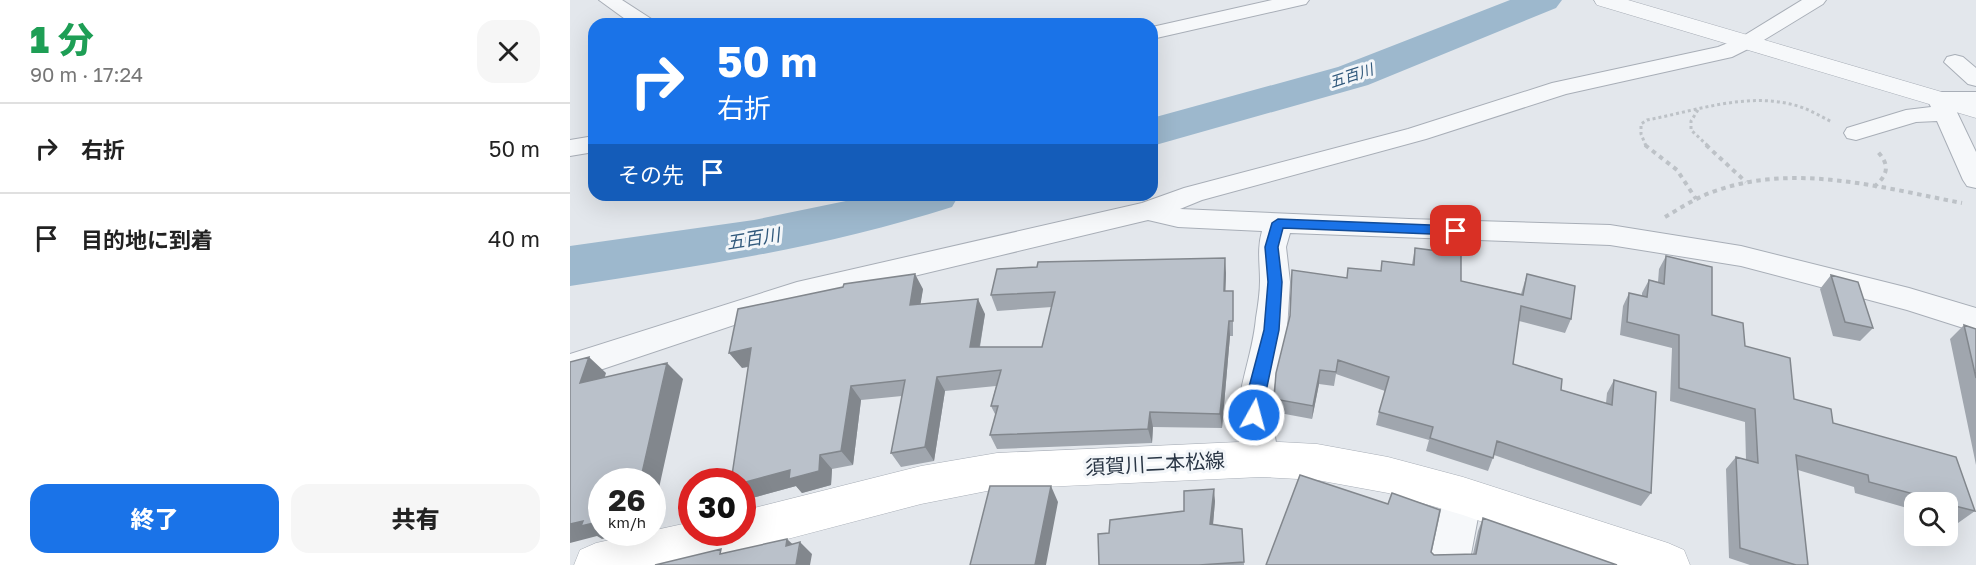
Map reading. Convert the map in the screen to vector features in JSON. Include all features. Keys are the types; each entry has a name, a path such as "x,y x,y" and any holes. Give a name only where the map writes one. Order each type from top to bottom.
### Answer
{"main road":[{"name":"須賀川二本松線","path":"756,528 921,485 997,471 1261,459 1317,462 1388,475 1463,496 1668,565"},
{"name":"須賀川二本松線","path":"596,565 680,546"}],"street":[{"path":"609,0 637,18"},
{"path":"1158,32 1299,0"},
{"path":"1605,0 1741,40 1942,106 1976,110"},
{"path":"570,367 797,293 1148,211 1193,194 1417,134 1560,88 1724,52 1741,40 1816,0"},
{"path":"1955,62 1976,79"},
{"path":"1856,133 1942,106 1976,99"},
{"path":"1942,106 1976,180"},
{"path":"570,148 588,145"},
{"path":"1148,211 1178,218 1610,235 1741,256 1909,299 1976,320"},
{"path":"1261,459 1254,415 1257,387 1271,330 1275,282 1272,247 1278,223"},
{"path":"1449,565 1463,496"}],"path":[{"path":"1696,199 1679,172 1646,148 1640,139 1641,124 1647,120 1725,102 1765,100 1795,105 1856,133 1887,161 1888,169 1885,178 1874,187"},
{"path":"1698,110 1691,121 1691,130 1747,182"},
{"path":"1610,235 1663,218 1696,199 1725,187 1747,182 1801,178 1846,181 1965,204"}],"building":[{"path":"1415,248 1461,254 1461,281 1523,295 1527,274 1575,286 1571,319 1521,306 1513,364 1562,379 1561,390 1612,405 1614,380 1656,392 1651,493 1497,441 1493,458 1430,438 1433,427 1379,412 1389,377 1338,360 1336,372 1320,370 1313,406 1274,399 1276,373 1290,316 1292,270 1347,278 1348,268 1381,271 1382,261 1414,265"},
{"path":"1666,256 1712,267 1712,315 1743,323 1745,346 1790,358 1794,399 1831,409 1833,423 1956,457 1975,511 1958,507 1958,492 1906,492 1869,482 1868,475 1796,455 1808,565 1796,565 1740,548 1736,457 1758,463 1755,409 1679,388 1679,335 1627,322 1629,293 1647,297 1649,280 1664,284"},
{"path":"1225,258 1224,291 1233,291 1233,321 1229,321 1220,414 1150,412 1148,429 990,435 998,406 991,406 1001,370 937,377 925,447 891,453 905,380 851,386 841,451 820,455 819,471 789,479 790,470 756,479 756,468 733,468 751,348 729,353 738,309 843,287 844,284 915,274 910,305 978,299 970,347 1042,347 1055,292 991,295 997,269 1037,267 1038,262"},
{"path":"1831,275 1858,282 1873,328 1845,322"},
{"path":"1964,325 1976,329 1976,378"},
{"path":"589,357 580,383 667,363 643,468 588,468 588,524 581,526 583,521 570,524 570,362"},
{"path":"1300,475 1388,504 1392,493 1440,510 1431,552 1434,555 1476,554 1483,518 1617,565 1266,565"},
{"path":"990,486 1051,486 1035,565 970,565"},
{"path":"1214,489 1210,524 1242,529 1244,562 1199,565 1099,565 1098,534 1109,533 1110,520 1184,511 1184,491"},
{"path":"787,539 786,546 800,542 796,565 655,565 721,549 720,554"}],"waterway":[{"name":"五百川","path":"1158,130 1353,76 1543,0"},
{"name":"五百川","path":"570,266 754,239 844,220 915,201"}],"route":[{"path":"1254,415 1257,387 1271,330 1275,282 1272,247 1278,223 1456,231"}]}
